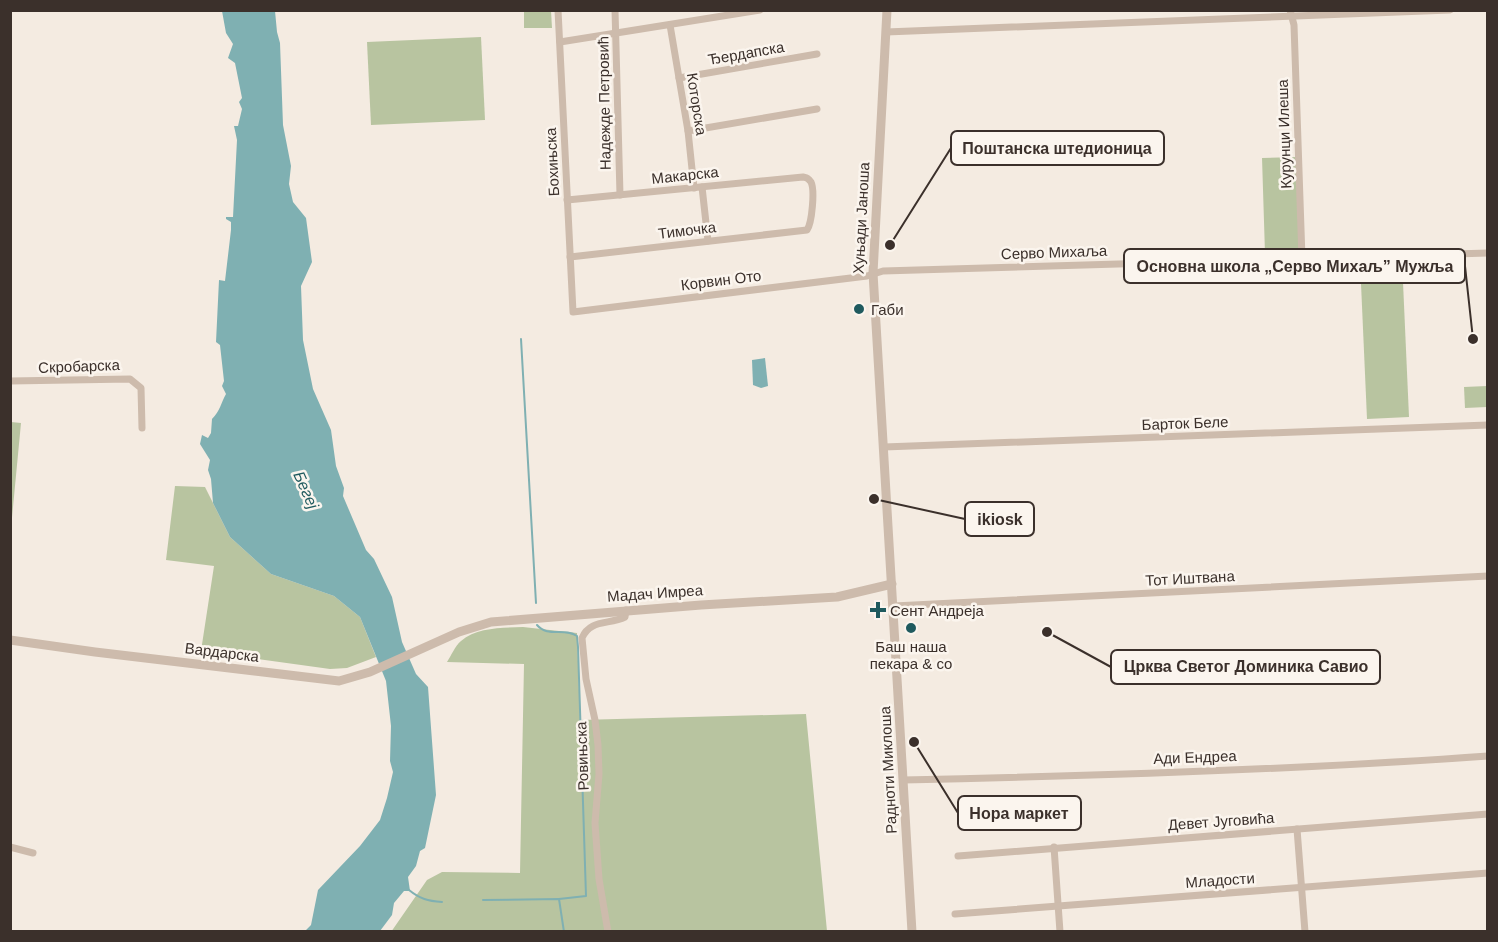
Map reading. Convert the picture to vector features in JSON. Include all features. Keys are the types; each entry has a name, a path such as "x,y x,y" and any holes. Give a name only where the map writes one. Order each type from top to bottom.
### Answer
{"street":[{"name":"Бохињска","path":"558,10 573,312"},
{"name":"Надежде Петровић","path":"615,10 620,195"},
{"path":"560,42 760,10"},
{"name":"Хуњади Јаноша","path":"887,10 873,273 894,606"},
{"path":"886,32 1290,13 1450,10"},
{"name":"Курунци Илеша","path":"1290,13 1294,25 1302,258"},
{"name":"Которска","path":"670,26 708,241"},
{"name":"Ђердапска","path":"679,78 817,54"},
{"path":"688,131 817,109"},
{"name":"Макарска","path":"567,200 806,177 813,186 811,222 807,230"},
{"name":"Тимочка","path":"570,257 807,230"},
{"name":"Серво Михаља","path":"873,273 1488,253"},
{"name":"Корвин Ото","path":"573,312 873,273"},
{"name":"Скробарска","path":"10,381 130,379 141,388 142,428"},
{"name":"Барток Беле","path":"884,447 1488,425"},
{"name":"Тот Иштвана","path":"894,606 1488,576"},
{"name":"Мадач Имреа","path":"423,648 465,630 491,622 626,610 837,597 892,584"},
{"name":"Радноти Миклоша","path":"894,606 912,932"},
{"name":"Ровињска","path":"608,932 599,879 595,823 599,774 598,745 586,679 582,638 589,627 619,620 625,617 626,610"},
{"name":"Вардарска","path":"10,640 328,680 349,679 370,672 423,648"},
{"name":"Ади Ендреа","path":"903,780 1283,768 1488,756"},
{"name":"Девет Југовића","path":"958,856 1488,814"},
{"path":"1297,829 1305,932"},
{"path":"10,847 33,853"},
{"path":"1054,847 1060,932"},
{"name":"Младости","path":"955,914 1488,873"}],"green space":[{"path":"524,11 551,11 552,28 524,28"},
{"path":"481,37 485,120 371,125 367,42"},
{"path":"1296,157 1299,253 1265,254 1262,158"},
{"path":"1402,260 1409,417 1367,419 1360,261"},
{"path":"1487,386 1487,407 1465,408 1464,387"},
{"path":"10,422 21,423 11,528"},
{"path":"175,486 205,487 230,537 271,574 334,596 360,617 376,657 347,668 330,669 201,651 214,566 166,560"},
{"path":"523,627 577,633 580,720 806,714 827,931 391,932 427,880 442,872 520,873 524,664 447,662 455,648 467,636 490,629"}],"water":[{"name":"Бегеј","path":"222,11 275,11 280,43 283,125 291,166 289,184 293,202 306,218 312,262 301,286 303,340 313,389 331,430 336,466 344,488 343,496 366,550 374,559 392,597 402,642 416,674 428,687 436,795 425,848 420,851 416,866 408,877 410,891 404,891 394,903 392,915 380,931 305,931 311,925 318,890 360,846 380,820 393,772 390,761 391,726 386,681 360,617 334,596 271,574 230,537 213,503 208,470 210,460 200,444 202,435 208,438 211,433 212,419 226,394 222,386 224,381 220,345 216,342 219,280 225,281 231,230 231,222 226,217 233,217 237,140 234,126 238,126 242,109 239,102 242,98 235,63 228,58 233,44 226,33"},
{"path":"765,358 768,386 761,388 753,385 752,360"}],"waterway":[{"path":"521,339 536,603"},
{"path":"537,625 546,631 572,633 577,636 578,647 586,896 559,899"},
{"path":"409,890 424,899 442,902"},
{"path":"483,900 559,899 564,932"}],"place":[{"name":"Поштанска штедионица","path":"890,245"},
{"name":"Габи","path":"859,309"},
{"name":"Основна школа „Серво Михаљ” Мужља","path":"1473,339"},
{"name":"ikiosk","path":"874,499"},
{"name":"Сент Андреја","path":"878,610"},
{"name":"Баш наша пекара & co","path":"911,628"},
{"name":"Црква Светог Доминика Савио","path":"1047,632"},
{"name":"Нора маркет","path":"914,742"}]}
